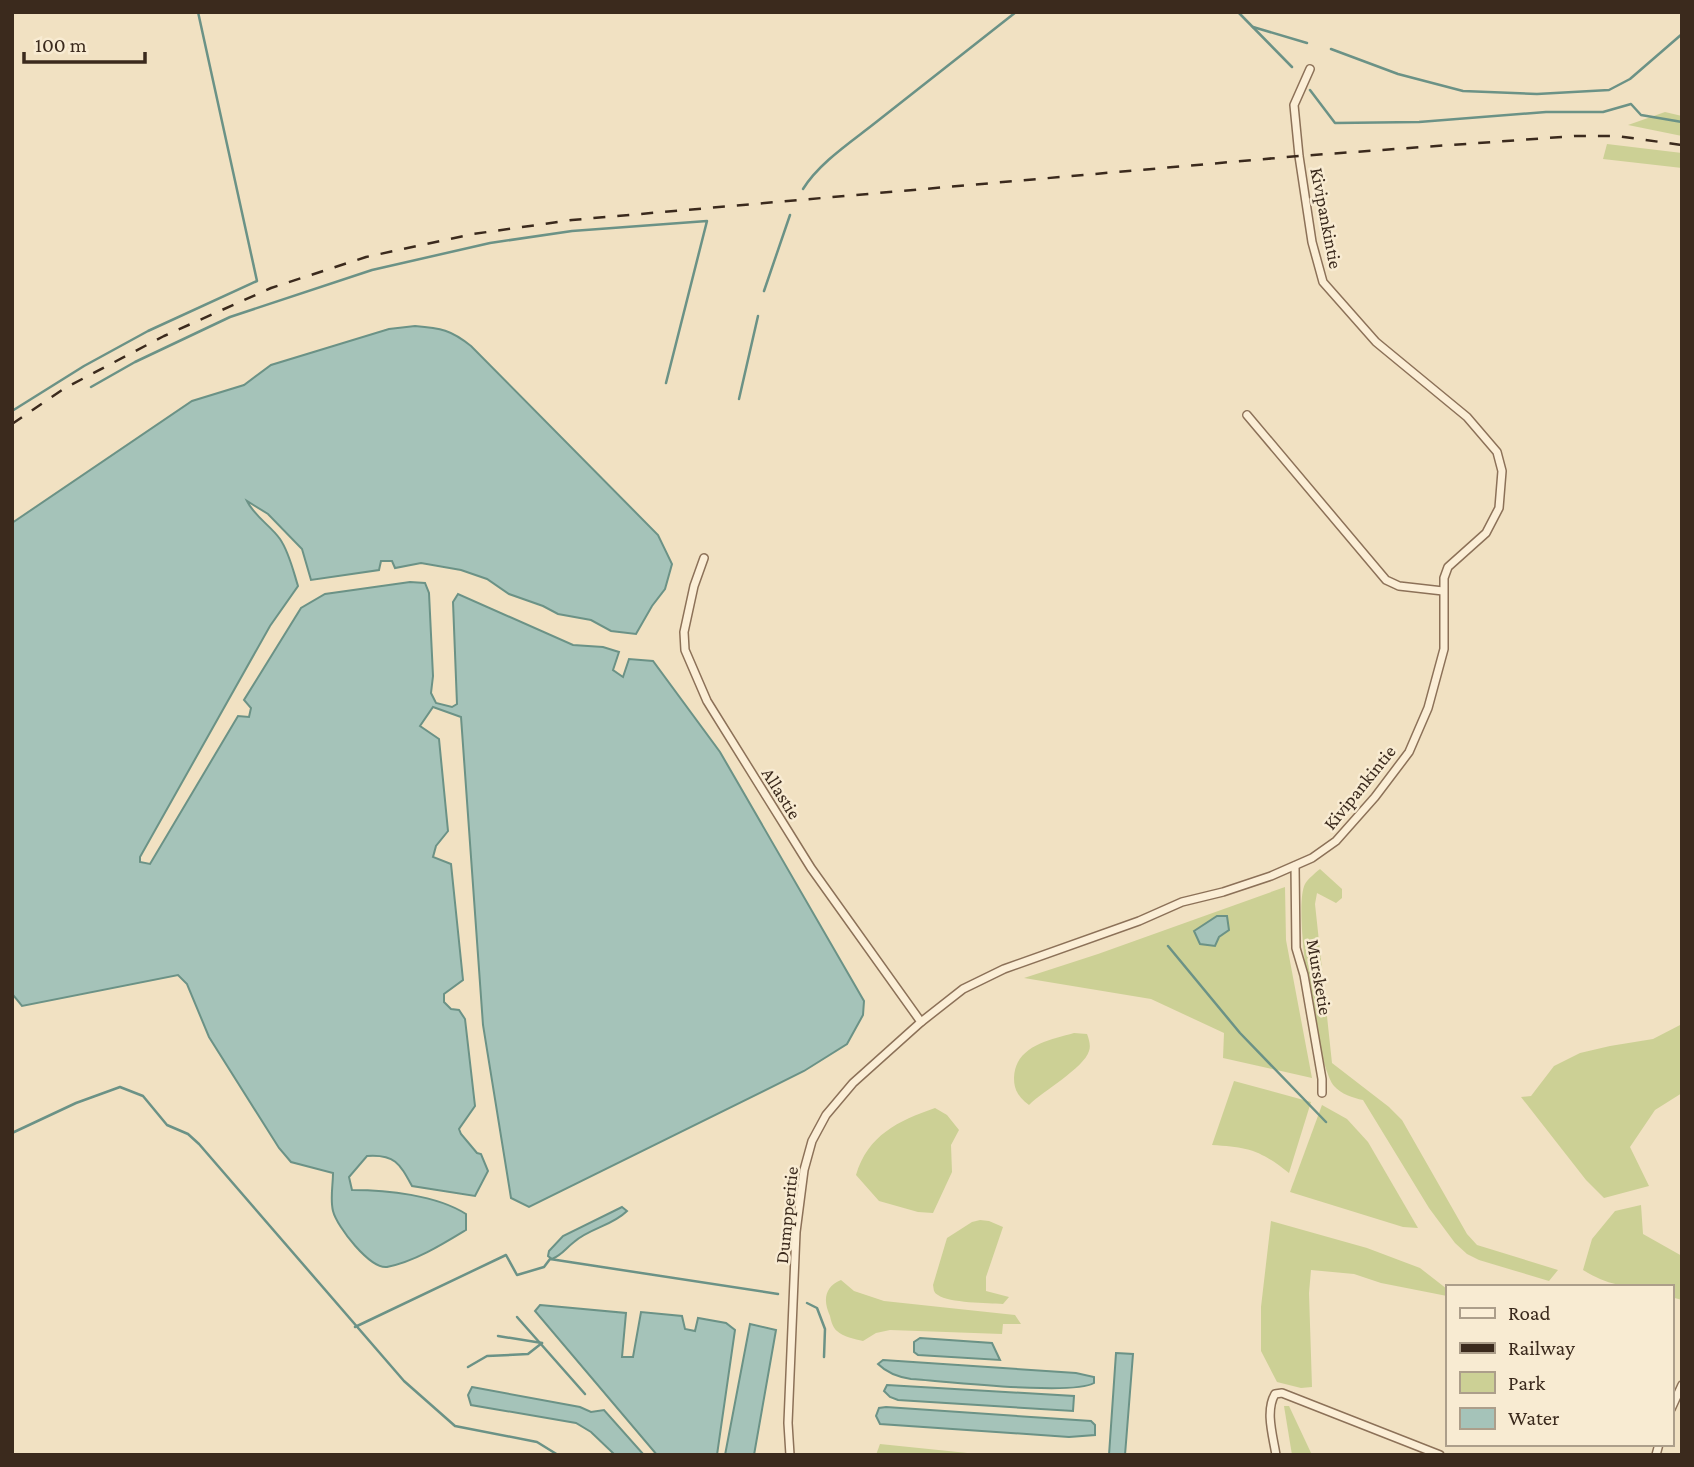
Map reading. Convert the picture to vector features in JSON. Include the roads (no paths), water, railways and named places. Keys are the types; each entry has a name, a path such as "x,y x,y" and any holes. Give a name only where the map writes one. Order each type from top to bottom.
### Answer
{"street":[{"name":"Kivipankintie","path":"921,1022 963,989 1004,970 1139,921 1182,902 1223,892 1312,858 1336,842 1375,797 1409,752 1428,708 1444,649 1443,591 1448,567 1486,533 1499,508 1502,471 1497,452 1466,417 1376,342 1323,282 1311,242 1294,105 1310,69"},
{"path":"1247,415 1385,580 1399,586 1443,591"},
{"name":"Allastie","path":"704,558 694,586 684,632 685,650 707,701 811,868 921,1022"},
{"name":"Mursketie","path":"1295,866 1296,948 1304,975 1322,1079 1322,1093"},
{"name":"Dumpperitie","path":"790,1455 788,1423 796,1232 804,1170 812,1141 827,1115 853,1083 921,1022"},
{"path":"1673,1405 1682,1385"},
{"path":"1276,1455 1270,1411 1275,1394 1282,1393 1440,1455"}],"water":[{"path":"415,326 445,331 471,346 658,535 672,564 665,589 636,634 611,631 591,620 558,614 509,594 487,579 461,570 421,563 395,568 392,561 381,561 379,570 311,580 302,549 268,514 247,501 283,544 298,586 270,626 140,857 140,862 150,864 238,716 249,717 251,708 244,700 301,608 325,594 410,582 425,583 429,593 433,676 431,693 436,703 452,707 457,704 453,602 458,594 573,645 603,647 619,652 613,670 623,677 629,659 653,661 720,752 864,1001 863,1015 847,1044 804,1071 529,1207 511,1198 483,1025 461,717 433,707 420,726 439,739 448,831 436,846 433,857 451,864 463,980 444,994 444,1002 451,1009 459,1010 465,1019 475,1106 459,1129 477,1153 481,1154 488,1171 475,1196 412,1186 396,1162 384,1157 367,1156 349,1177 352,1190 426,1198 466,1214 466,1230 418,1257 387,1267 380,1266 363,1254 341,1227 332,1206 333,1173 291,1162 279,1148 209,1037 187,984 178,975 22,1006 13,995 12,523 192,401 244,385 271,365 389,329"},
{"path":"1217,916 1227,916 1229,930 1219,937 1215,946 1200,944 1194,931"},
{"path":"622,1207 627,1211 615,1220 580,1237 552,1259 548,1256 549,1251 563,1236"},
{"path":"540,1305 626,1313 622,1357 633,1357 641,1312 682,1316 685,1329 695,1331 698,1318 726,1323 735,1330 717,1455 657,1455 535,1311"},
{"path":"750,1324 776,1330 754,1455 725,1455"},
{"path":"920,1338 992,1343 1000,1360 918,1355 914,1352 914,1342"},
{"path":"1116,1353 1133,1354 1125,1455 1109,1455"},
{"path":"883,1360 1076,1373 1094,1377 1094,1383 1081,1387 1035,1388 911,1379 885,1370 878,1364"},
{"path":"887,1385 1074,1396 1073,1411 898,1400 884,1391"},
{"path":"472,1387 580,1407 591,1412 604,1410 644,1455 615,1455 591,1432 576,1423 471,1405 468,1395"},
{"path":"879,1408 1091,1421 1095,1425 1095,1435 1069,1437 880,1424 876,1416"}],"waterway":[{"path":"12,411 84,366 148,331 257,281 198,12"},
{"path":"803,189 836,153 1016,12"},
{"path":"1238,12 1292,67"},
{"path":"1253,27 1307,43"},
{"path":"1331,49 1398,74 1463,91 1537,94 1609,90 1630,79 1682,34"},
{"path":"1310,90 1335,123 1419,122 1546,112 1603,112 1631,104 1641,115 1682,122"},
{"path":"764,291 790,215"},
{"path":"91,387 135,362 230,317 372,270 490,243 572,231 707,221 666,383"},
{"path":"739,399 758,316"},
{"path":"1168,946 1240,1033 1326,1122"},
{"path":"12,1133 76,1103 120,1087 143,1096 167,1125 188,1134 199,1144 404,1381 455,1426 537,1442 558,1455"},
{"path":"355,1327 506,1255 517,1275 544,1267 550,1259 778,1294"},
{"path":"807,1303 817,1308 825,1329 824,1357"},
{"path":"517,1317 585,1394"},
{"path":"498,1336 542,1343"},
{"path":"468,1367 487,1356 528,1354 542,1343"}],"railway":[{"path":"12,424 65,388 164,336 271,288 366,257 473,234 572,220 1299,156 1575,136 1617,136 1682,145"}]}
